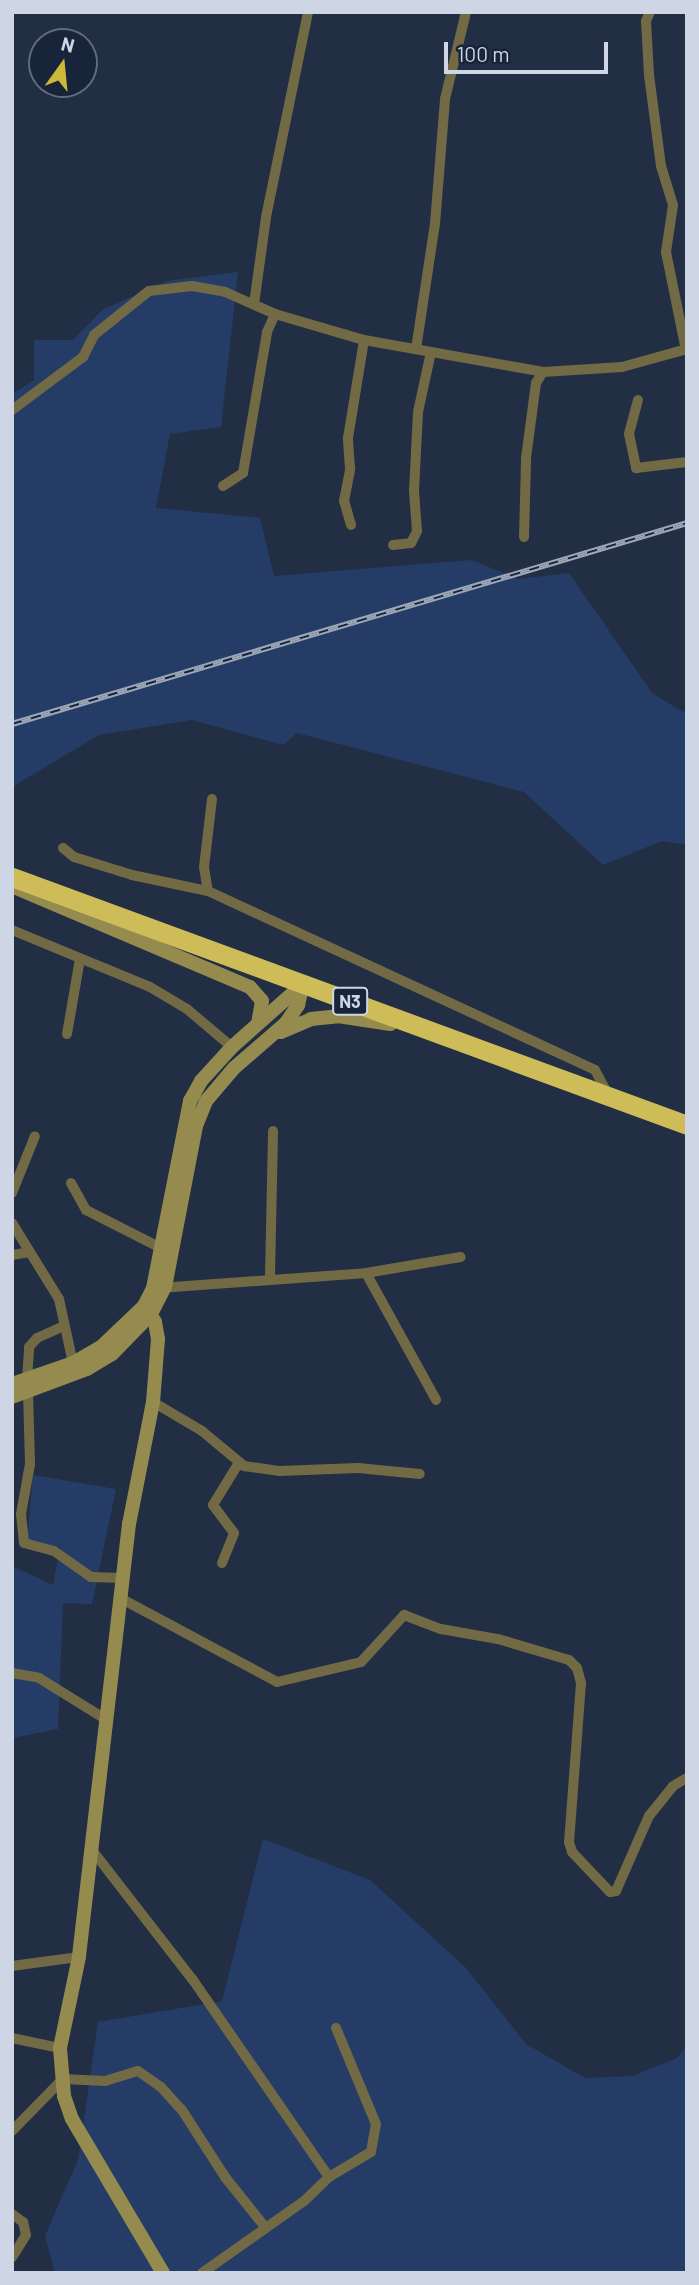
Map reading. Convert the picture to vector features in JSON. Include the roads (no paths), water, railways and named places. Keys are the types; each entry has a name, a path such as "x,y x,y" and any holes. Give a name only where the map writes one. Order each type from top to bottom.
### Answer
{"highway":[{"name":"N3","path":"12,877 687,1125"}],"street":[{"path":"254,304 266,217 308,12"},
{"path":"416,349 435,224 444,99 466,12"},
{"path":"12,410 83,357 94,335 149,291 192,286 364,340 543,372 622,367 686,350 666,252 673,205 661,166 649,75 646,21 650,12"},
{"path":"223,486 243,473 267,332 275,314"},
{"path":"351,525 344,501 349,469 348,438 364,340"},
{"path":"393,545 411,543 417,531 414,491 418,412 431,352"},
{"path":"524,537 526,458 536,383 543,372"},
{"path":"638,401 629,434 636,468 687,462"},
{"path":"208,891 204,867 212,799"},
{"path":"62,848 74,857 131,875 208,891 595,1070 609,1096"},
{"path":"12,887 250,986 262,1001 258,1023"},
{"path":"12,930 166,995 232,1047"},
{"path":"67,1034 80,959"},
{"path":"159,1288 161,1248 190,1101 201,1081 232,1047 303,984"},
{"path":"22,1385 113,1354 148,1310 159,1288 193,1136 206,1101 234,1068 270,1038 298,1005 303,984"},
{"path":"270,1038 311,1019 338,1016 466,1043"},
{"path":"270,1276 273,1131"},
{"path":"12,1193 35,1136"},
{"path":"71,1184 86,1210 161,1248"},
{"path":"12,1223 59,1300 73,1363"},
{"path":"12,1255 30,1252"},
{"path":"159,1288 270,1276 366,1273 461,1257"},
{"path":"366,1273 436,1400"},
{"path":"12,1397 22,1385 73,1363 101,1347 148,1310"},
{"path":"148,1310 158,1339 153,1402 122,1578 79,1957 60,2048 72,2119 163,2273"},
{"path":"64,1326 37,1338 29,1347 22,1385 30,1465 21,1514 24,1543 54,1551 91,1577 122,1578"},
{"path":"153,1402 202,1431 238,1464 279,1471 358,1468 420,1474"},
{"path":"222,1563 234,1533 213,1505 238,1464"},
{"path":"120,1598 277,1682 361,1662 404,1615 441,1629 498,1639 569,1660 577,1668 581,1683 569,1842 610,1892 616,1891 649,1816 673,1786 687,1778"},
{"path":"12,1673 39,1678 105,1718"},
{"path":"92,1850 193,1980 329,2177"},
{"path":"12,1966 79,1957"},
{"path":"202,2273 304,2201 329,2177 371,2152 376,2124 336,2028"},
{"path":"12,2038 60,2048"},
{"path":"12,2130 64,2080 105,2081 138,2071 161,2087 265,2227"},
{"path":"12,2214 23,2222 26,2235 12,2257"}],"railway":[{"path":"12,724 687,523"}]}
